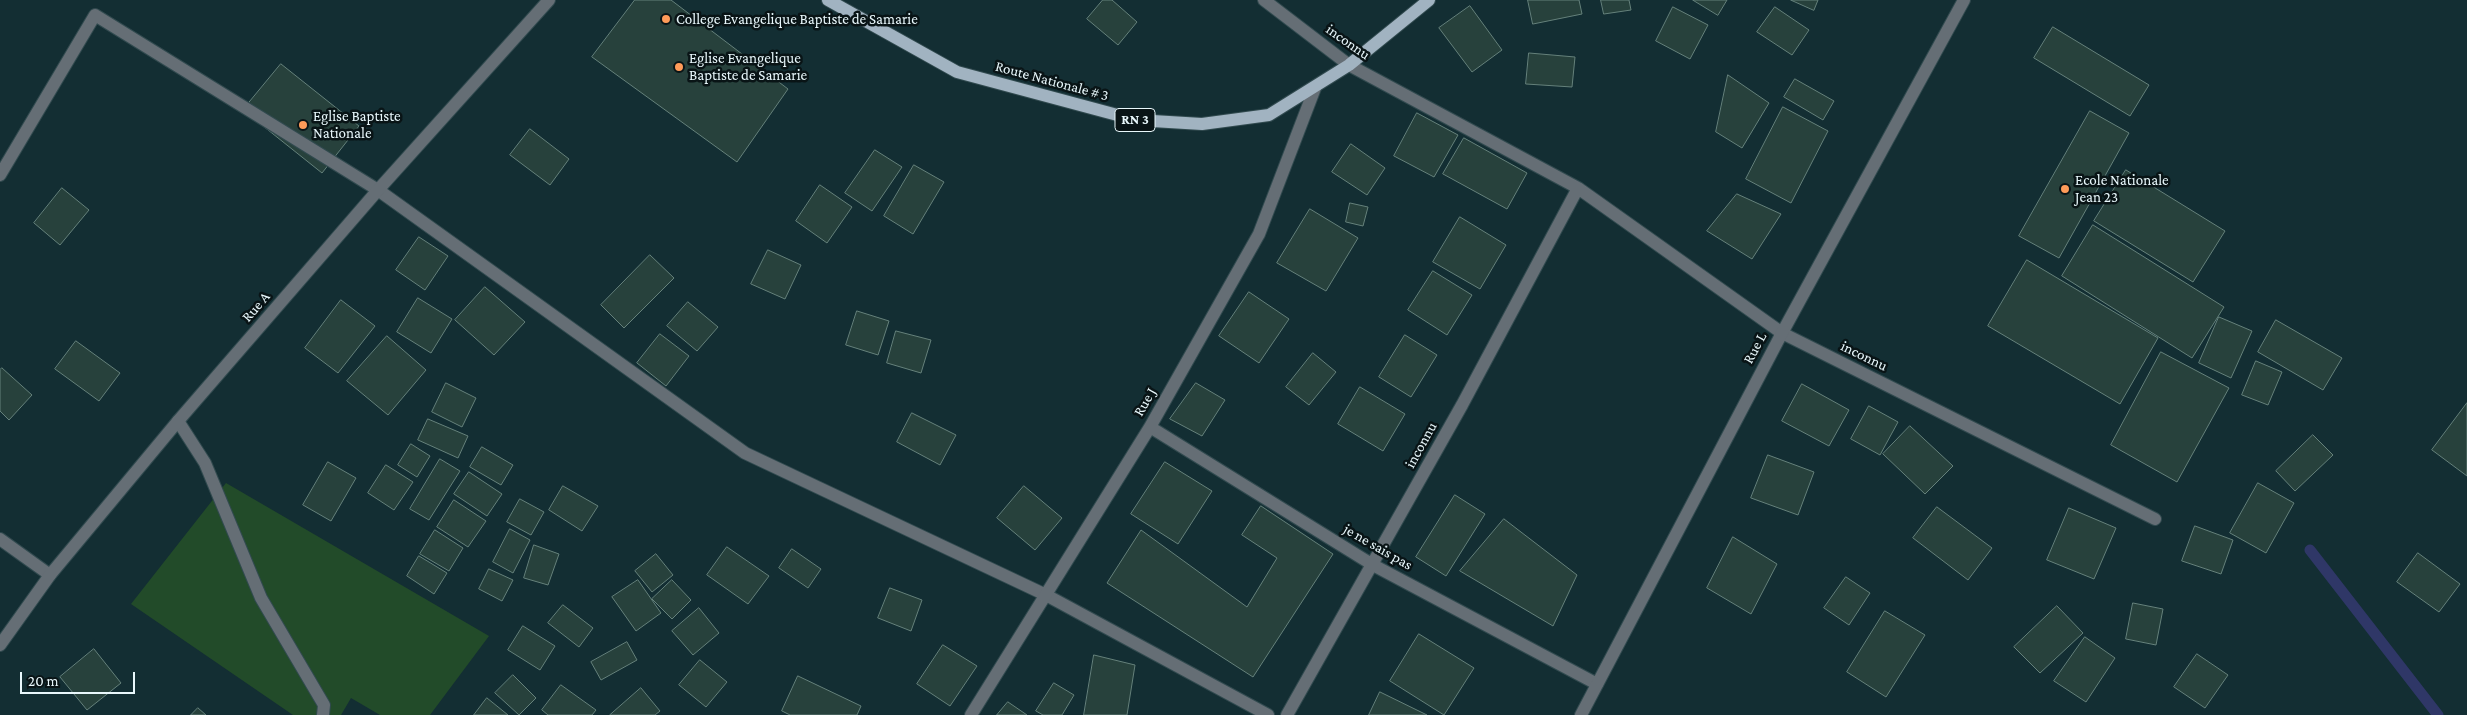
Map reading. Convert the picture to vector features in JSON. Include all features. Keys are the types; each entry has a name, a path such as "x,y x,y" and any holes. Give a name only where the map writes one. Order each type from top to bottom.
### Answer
{"main road":[{"name":"Route Nationale # 3","path":"828,0 957,72 1136,120 1202,124 1269,115 1349,65 1429,0"}],"street":[{"name":"Rue A","path":"0,645 50,575 178,421 378,190 549,0"},
{"name":"inconnu","path":"1264,0 1349,65 1578,188 1782,333 2155,519"},
{"name":"Rue L","path":"1581,715 1782,333 1964,0"},
{"path":"0,175 95,15 378,190 746,453 1046,595 1268,715"},
{"name":"Rue J","path":"971,715 1150,427 1260,234 1315,88"},
{"name":"inconnu","path":"1287,715 1462,405 1578,188"},
{"path":"178,421 205,463 261,598 324,705 323,715"},
{"name":"je ne sais pas","path":"1150,427 1373,565 1598,684"},
{"path":"0,539 50,575"}],"green space":[{"path":"226,483 489,636 430,715 380,715 351,698 341,715 293,715 131,604"}],"building":[{"path":"635,0 671,0 788,89 737,162 592,57"},
{"path":"1103,0 1112,0 1137,22 1118,45 1087,19"},
{"path":"1528,0 1579,0 1582,14 1533,24"},
{"path":"1601,0 1629,0 1631,10 1604,14"},
{"path":"1693,0 1727,0 1718,15"},
{"path":"1791,0 1818,0 1814,10"},
{"path":"1470,6 1502,50 1472,72 1439,28"},
{"path":"1673,7 1708,25 1690,59 1656,41"},
{"path":"1775,7 1809,30 1792,55 1757,32"},
{"path":"2053,27 2149,85 2130,116 2034,58"},
{"path":"1529,53 1575,57 1572,87 1526,84"},
{"path":"281,64 359,126 322,173 243,110"},
{"path":"1728,75 1769,103 1742,148 1716,132"},
{"path":"1795,79 1834,101 1823,120 1784,97"},
{"path":"1783,107 1828,131 1791,203 1746,179"},
{"path":"2090,111 2129,133 2059,258 2019,236"},
{"path":"1417,113 1458,135 1434,177 1394,156"},
{"path":"530,129 569,159 550,185 510,155"},
{"path":"1464,138 1527,173 1507,209 1443,174"},
{"path":"1351,144 1385,168 1367,195 1332,172"},
{"path":"875,150 902,167 872,211 845,193"},
{"path":"914,165 944,182 913,234 884,216"},
{"path":"2126,170 2225,231 2193,282 2094,221"},
{"path":"820,185 852,207 827,243 796,221"},
{"path":"62,188 89,210 60,245 34,223"},
{"path":"1737,194 1781,214 1752,259 1707,231"},
{"path":"1350,203 1368,207 1363,226 1346,222"},
{"path":"1310,209 1358,238 1326,291 1277,263"},
{"path":"1460,217 1506,245 1480,289 1433,262"},
{"path":"2093,225 2224,307 2192,358 2062,276"},
{"path":"419,237 448,256 425,290 396,270"},
{"path":"768,250 801,265 785,299 751,284"},
{"path":"650,255 674,278 624,328 601,305"},
{"path":"2027,260 2158,338 2120,404 1988,326"},
{"path":"1433,271 1472,295 1447,335 1408,310"},
{"path":"485,287 525,322 494,355 455,320"},
{"path":"1249,292 1289,319 1259,363 1219,336"},
{"path":"418,298 452,319 431,353 397,332"},
{"path":"341,300 375,326 338,373 305,348"},
{"path":"688,302 718,327 697,351 667,326"},
{"path":"857,311 889,321 878,355 846,345"},
{"path":"2219,317 2252,331 2231,378 2199,363"},
{"path":"2276,320 2342,358 2323,390 2258,352"},
{"path":"896,331 931,340 921,373 887,363"},
{"path":"660,334 689,356 666,386 637,363"},
{"path":"1405,335 1437,355 1411,397 1379,377"},
{"path":"387,336 426,370 388,415 347,381"},
{"path":"76,341 120,373 99,401 55,369"},
{"path":"2161,352 2229,388 2177,482 2111,445"},
{"path":"1313,353 1336,372 1309,405 1286,387"},
{"path":"2256,361 2282,372 2268,405 2242,395"},
{"path":"2,368 32,395 9,420 0,411 0,370"},
{"path":"446,383 476,398 462,427 432,412"},
{"path":"1196,383 1225,400 1202,436 1170,419"},
{"path":"1802,384 1849,410 1829,446 1782,421"},
{"path":"1360,387 1405,414 1383,451 1338,424"},
{"path":"2467,403 2467,476 2432,450"},
{"path":"1869,406 1898,422 1880,455 1851,439"},
{"path":"912,413 956,435 940,465 897,442"},
{"path":"428,419 468,436 458,458 418,440"},
{"path":"1910,426 1953,466 1925,494 1883,454"},
{"path":"2313,435 2333,455 2295,491 2276,471"},
{"path":"411,444 430,456 417,477 398,465"},
{"path":"482,447 513,465 501,485 470,467"},
{"path":"1768,455 1814,472 1798,515 1751,498"},
{"path":"440,459 460,471 429,520 410,509"},
{"path":"328,462 356,478 331,521 303,505"},
{"path":"1165,462 1212,491 1178,544 1131,514"},
{"path":"386,465 413,482 394,510 368,493"},
{"path":"469,472 502,494 487,516 454,494"},
{"path":"2258,483 2294,503 2266,553 2230,533"},
{"path":"563,486 598,506 582,531 549,510"},
{"path":"1024,486 1062,518 1035,550 997,518"},
{"path":"1455,495 1485,514 1446,576 1416,557"},
{"path":"520,499 544,512 531,535 507,522"},
{"path":"454,500 486,521 468,547 437,527"},
{"path":"1261,506 1333,554 1253,677 1107,583 1141,530 1247,607 1277,558 1242,535"},
{"path":"1937,507 1992,548 1968,580 1913,538"},
{"path":"2069,508 2116,528 2094,579 2047,560"},
{"path":"1504,519 1577,575 1553,626 1460,571"},
{"path":"2195,526 2233,540 2221,574 2182,561"},
{"path":"510,529 530,540 513,573 493,562"},
{"path":"435,530 463,548 449,571 420,554"},
{"path":"1733,537 1777,564 1751,614 1707,588"},
{"path":"534,545 559,554 548,585 524,578"},
{"path":"727,547 769,576 748,604 707,575"},
{"path":"792,549 821,569 808,588 779,568"},
{"path":"2418,553 2460,584 2439,612 2397,582"},
{"path":"656,554 673,575 652,592 635,571"},
{"path":"419,556 447,573 434,594 407,576"},
{"path":"489,569 513,580 502,601 479,589"},
{"path":"1846,577 1870,593 1849,625 1824,608"},
{"path":"638,580 661,613 636,631 612,597"},
{"path":"672,580 691,600 672,619 652,599"},
{"path":"890,588 922,600 911,631 878,618"},
{"path":"2133,603 2163,609 2156,645 2126,639"},
{"path":"563,605 593,628 579,647 548,623"},
{"path":"2057,606 2083,633 2040,673 2014,647"},
{"path":"699,608 719,633 693,655 672,631"},
{"path":"1885,611 1925,635 1886,697 1847,672"},
{"path":"523,626 555,646 540,670 508,650"},
{"path":"1419,634 1474,668 1444,715 1390,681"},
{"path":"2085,637 2115,658 2086,702 2054,681"},
{"path":"627,642 637,660 601,680 591,662"},
{"path":"943,645 977,666 950,706 917,684"},
{"path":"94,649 121,683 87,710 60,677"},
{"path":"2197,654 2228,675 2205,708 2174,687"},
{"path":"1094,655 1135,665 1127,715 1084,715"},
{"path":"700,660 727,682 706,707 679,685"},
{"path":"513,675 536,698 519,715 495,693"},
{"path":"798,676 861,706 857,715 790,715 782,711"},
{"path":"1054,683 1074,695 1062,715 1043,715 1036,711"},
{"path":"561,685 596,710 592,715 548,715 542,710"},
{"path":"641,688 660,711 655,715 610,715"},
{"path":"1380,692 1427,715 1369,715"},
{"path":"487,698 508,715 474,715"},
{"path":"1008,702 1027,715 997,715"},
{"path":"198,708 206,715 191,715"}],"waterway":[{"path":"2310,550 2438,715"}],"place":[{"name":"College Evangelique Baptiste de Samarie","path":"666,19"},
{"name":"Eglise Evangelique Baptiste de Samarie","path":"679,67"},
{"name":"Eglise Baptiste Nationale","path":"303,125"},
{"name":"Ecole Nationale Jean 23","path":"2065,189"}]}
